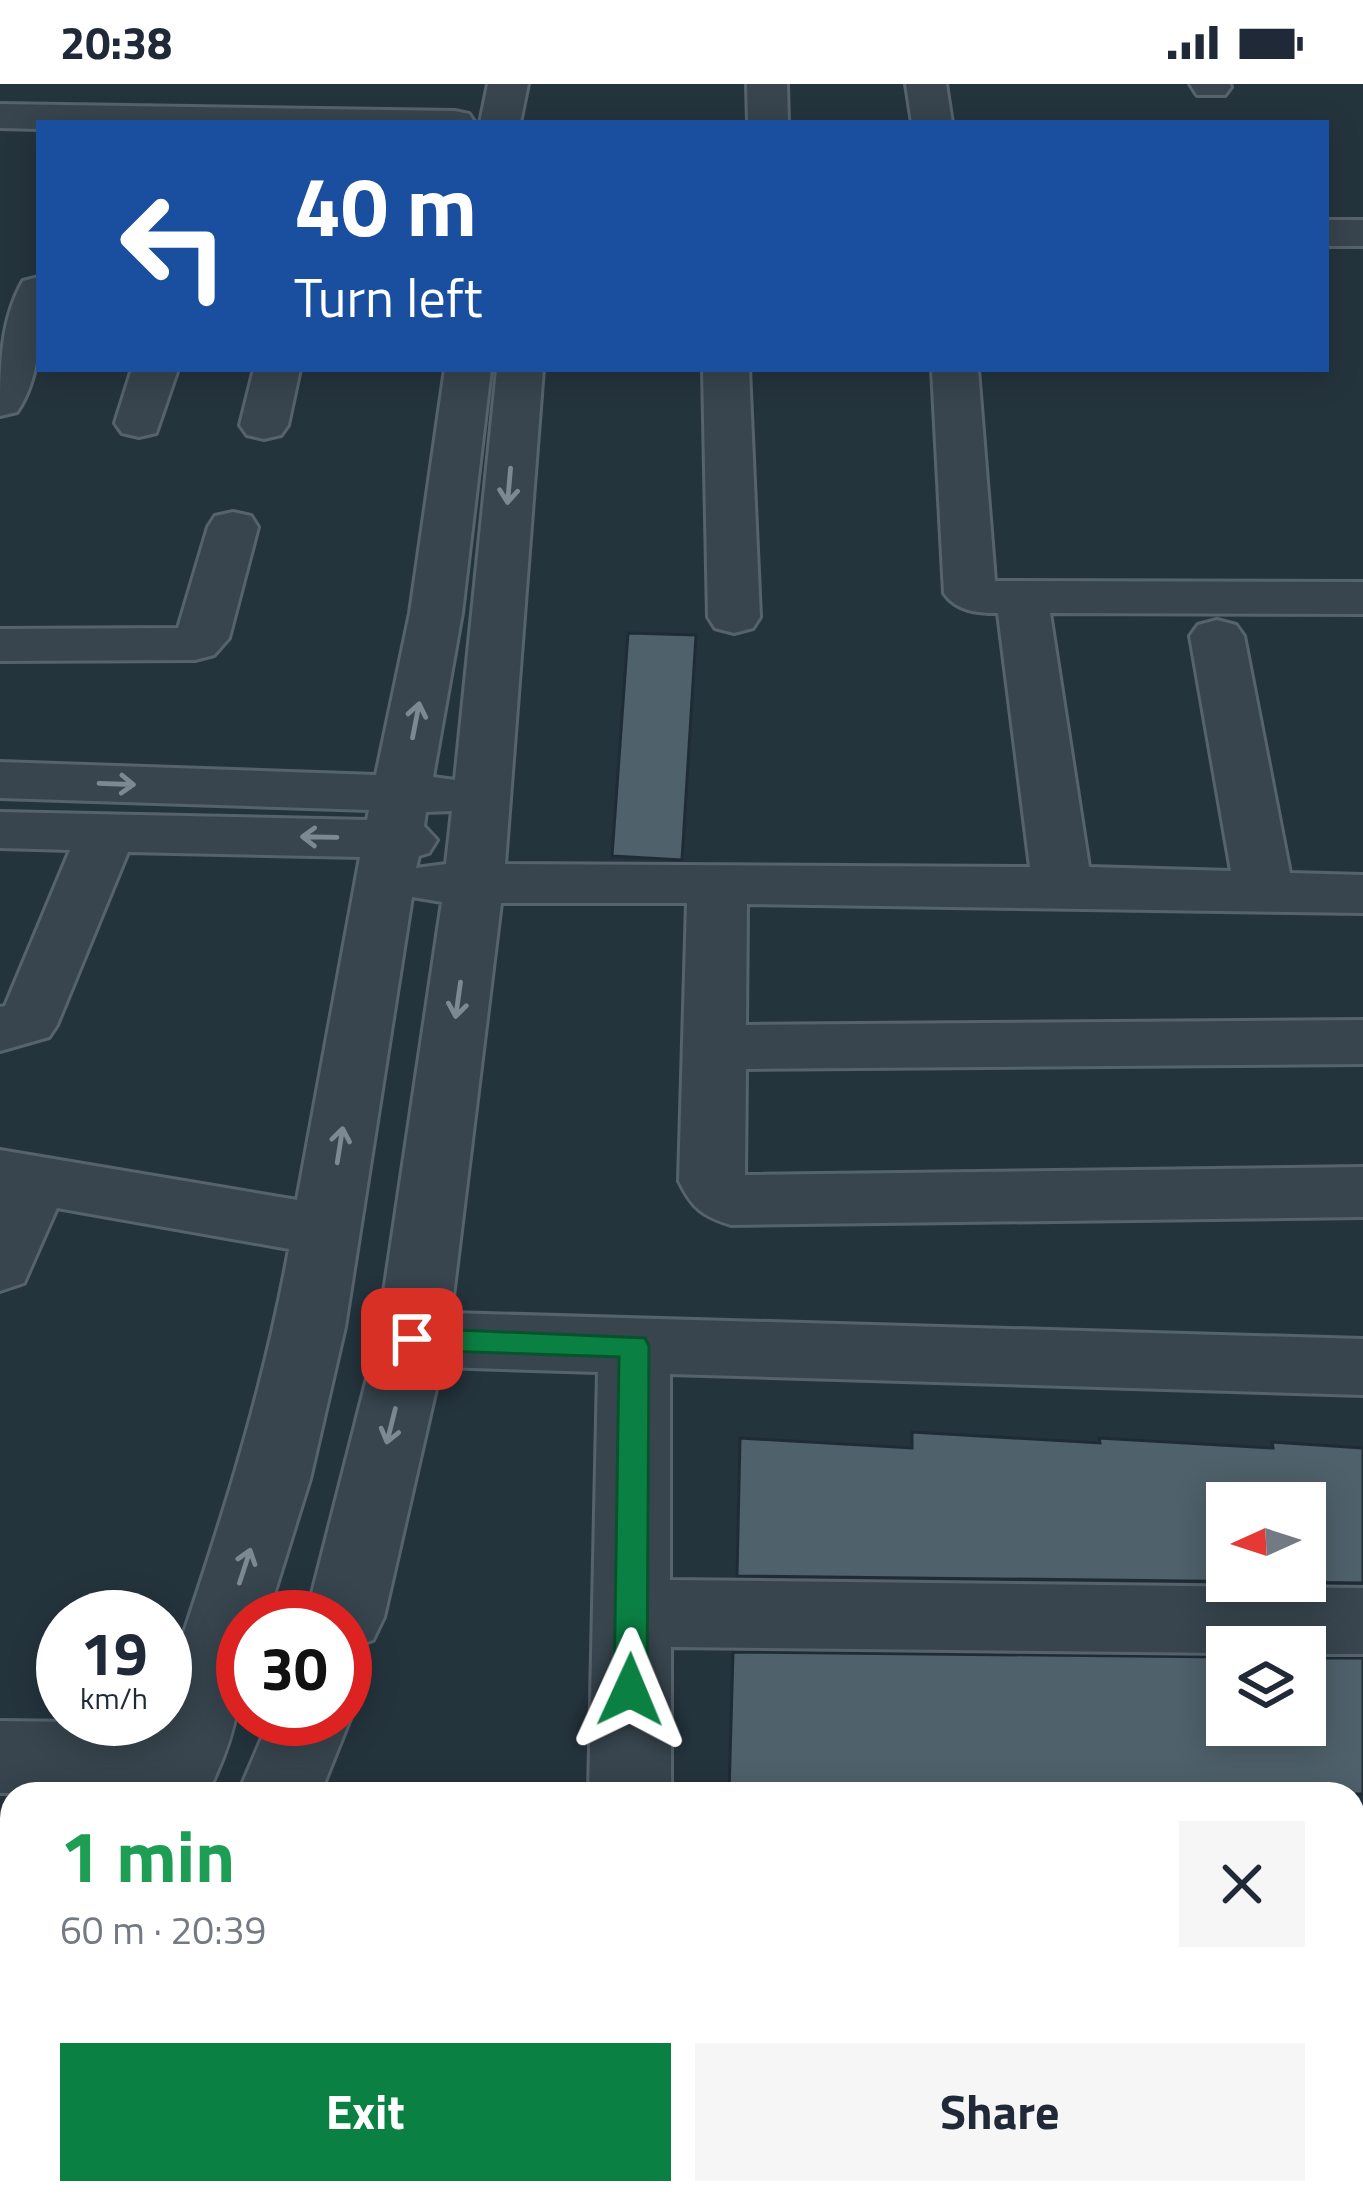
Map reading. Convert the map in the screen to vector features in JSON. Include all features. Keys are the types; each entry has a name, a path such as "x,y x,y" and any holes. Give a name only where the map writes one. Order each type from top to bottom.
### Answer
{"street":[{"path":"501,120 508,84"},
{"path":"767,84 768,120"},
{"path":"926,84 932,120"},
{"path":"0,116 111,109 381,120"},
{"path":"1329,233 1363,233"},
{"path":"0,262 36,263"},
{"path":"0,402 36,299"},
{"path":"139,423 154,372"},
{"path":"264,425 276,372"},
{"path":"0,1757 173,1777 273,1479 310,1328 442,569 468,372"},
{"path":"351,1590 412,1339 478,841 520,372"},
{"path":"726,372 734,617"},
{"path":"955,372 966,588 980,597 1363,598"},
{"path":"0,646 194,644 202,638 233,526"},
{"path":"1022,597 1062,886"},
{"path":"1216,636 1264,891"},
{"path":"0,780 393,839 478,841"},
{"path":"0,830 478,841 717,886 1062,886 1363,894"},
{"path":"0,1029 27,1022 35,1010 106,832"},
{"path":"717,886 712,1181 718,1193 731,1200 1363,1192"},
{"path":"714,1047 1363,1042"},
{"path":"0,1265 17,1176 326,1230"},
{"path":"412,1339 1363,1366"},
{"path":"630,1782 634,1346"},
{"path":"632,1613 1363,1621"},
{"path":"284,1782 299,1746"}],"building":[{"path":"628,633 696,635 682,860 612,856"},
{"path":"912,1432 1100,1443 1099,1438 1363,1448 1363,1583 1326,1583 1326,1482 1206,1482 1206,1581 737,1576 740,1438 912,1448"},
{"path":"733,1652 1206,1657 1206,1746 1326,1746 1326,1658 1363,1658 1363,1782 729,1782"}],"route":[{"path":"412,1339 634,1346 630,1690"}]}
